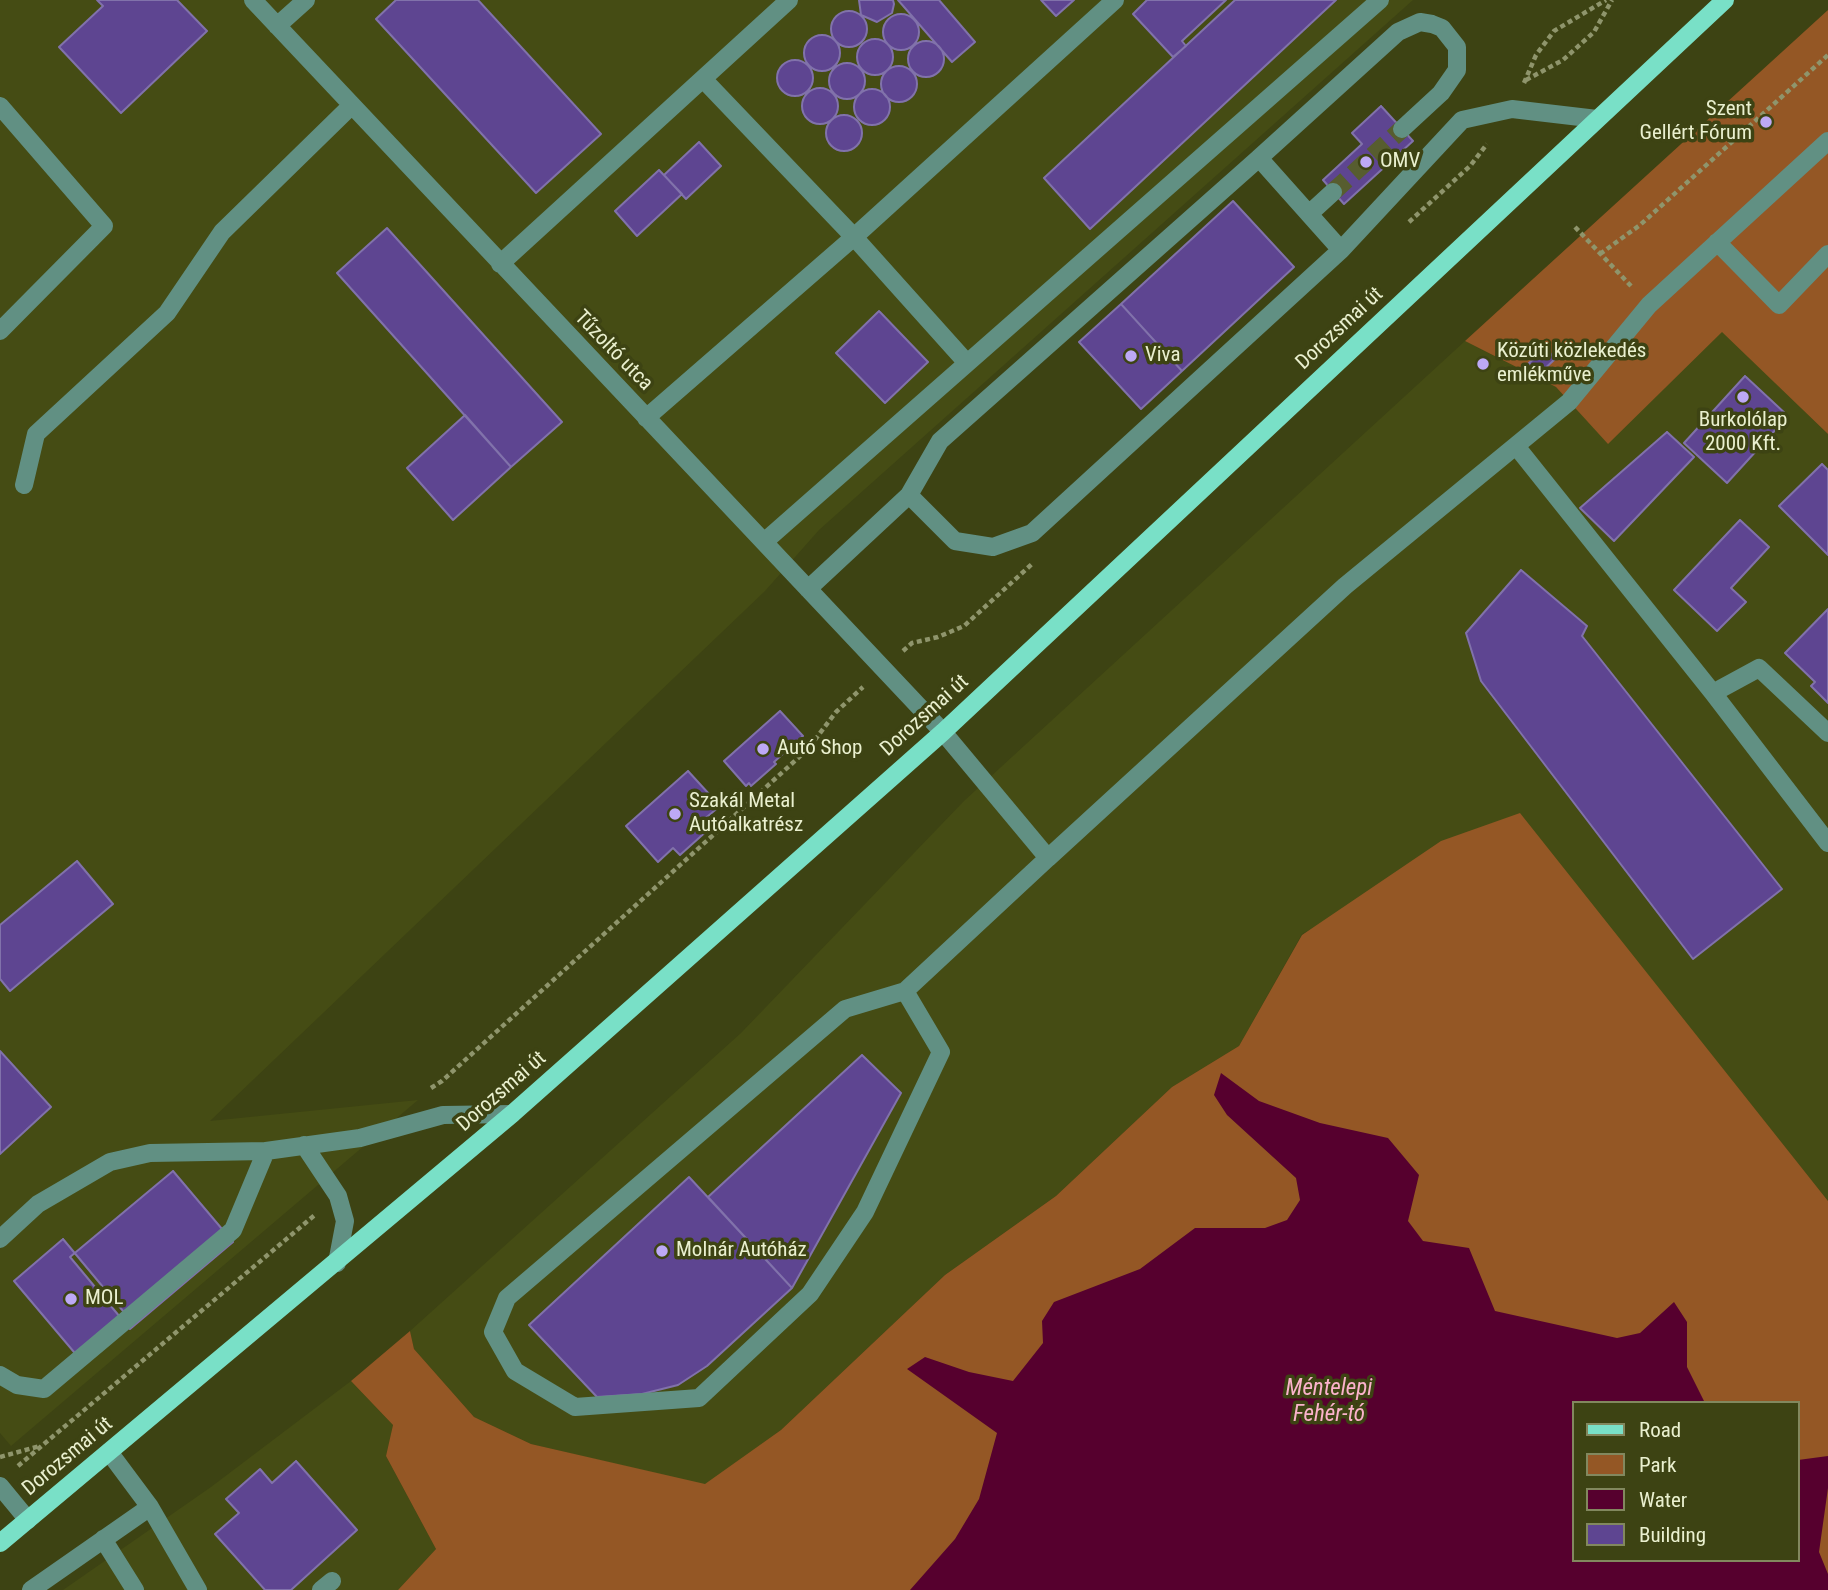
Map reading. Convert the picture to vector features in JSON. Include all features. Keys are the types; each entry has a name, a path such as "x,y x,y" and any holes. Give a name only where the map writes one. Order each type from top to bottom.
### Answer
{"main road":[{"name":"Dorozsmai út","path":"0,1543 512,1114 943,732 1725,0"}],"street":[{"name":"Tűzoltó utca","path":"253,0 943,732 1048,858"},
{"path":"277,26 306,0"},
{"path":"500,264 789,0"},
{"path":"646,418 854,237 1115,0"},
{"path":"764,542 1380,0"},
{"path":"808,589 909,495 940,441 1398,32 1420,22 1432,24 1442,28 1457,47 1457,70 1441,93 1402,129"},
{"path":"703,79 854,237 967,363"},
{"path":"0,106 104,226 0,331"},
{"path":"24,485 36,435 167,313 222,232 351,106"},
{"path":"909,495 955,541 993,547 1032,534 1341,250 1462,120 1512,109 1597,119"},
{"path":"905,991 941,1052 865,1212 810,1294 699,1398 575,1407 515,1371 494,1332 507,1298 845,1009 905,991 1345,586 1569,402 1649,305 1828,141"},
{"path":"1259,158 1341,250"},
{"path":"1309,214 1333,192"},
{"path":"1717,242 1779,305 1828,254"},
{"path":"1516,446 1713,693 1828,843"},
{"path":"1713,693 1759,668 1828,733"},
{"path":"0,1239 38,1204 110,1162 150,1153 266,1151 360,1138 443,1115 512,1114"},
{"path":"304,1145 338,1196 345,1221 337,1263"},
{"path":"0,1376 17,1385 44,1389 233,1230 266,1151"},
{"path":"109,1452 150,1507 198,1590"},
{"path":"4,1480 28,1520"},
{"path":"31,1590 150,1507"},
{"path":"103,1539 135,1590"}],"path":[{"path":"1525,80 1563,60 1594,32 1609,0"},
{"path":"1398,232 1471,166 1512,109 1536,55 1554,31 1609,0"},
{"path":"1600,254 1640,225 1828,55"},
{"path":"1575,227 1649,305"},
{"path":"423,1092 442,1081 808,749 836,712 883,668 912,643 938,637 964,625 1036,560"},
{"path":"4,1480 338,1196"},
{"path":"0,1457 45,1445"}],"shaded area":[{"path":"0,0 1413,0 819,530 765,591 210,1121 418,1100 11,1446 0,1433"},
{"path":"1722,331 1828,434 1828,1201 1519,814 1302,934 1239,1046 1172,1087 1056,1196 945,1275 781,1430 705,1485 531,1444 474,1417 414,1349 410,1331 741,1033 964,801 1465,341 1556,387 1608,443"},
{"path":"351,1381 393,1425 386,1456 436,1549 398,1590 63,1590 211,1487"}],"green space":[{"name":"Szent Gellért Fórum","path":"1828,10 1828,434 1722,332 1608,444 1556,387 1465,341"},
{"path":"1520,813 1828,1201 1828,1590 398,1590 436,1549 386,1456 393,1425 351,1381 410,1331 414,1349 474,1417 531,1444 705,1484 781,1430 945,1275 1056,1196 1172,1087 1239,1046 1302,935 1441,841"}],"water":[{"name":"Méntelepi Fehér-tó","path":"1221,1073 1259,1101 1320,1123 1388,1138 1419,1175 1408,1221 1423,1241 1469,1248 1495,1311 1617,1338 1640,1333 1674,1302 1687,1322 1687,1367 1704,1401 1573,1401 1573,1562 1800,1562 1800,1460 1828,1456 1828,1488 1819,1552 1828,1574 1828,1590 910,1590 955,1539 979,1499 997,1433 907,1369 925,1357 969,1372 1013,1381 1043,1343 1042,1321 1054,1302 1140,1269 1195,1228 1265,1228 1287,1220 1300,1200 1296,1178 1227,1115 1214,1095"}],"building":[{"path":"97,0 177,0 207,31 121,113 59,47 103,6"},
{"path":"396,0 478,0 601,134 536,193 376,19"},
{"path":"859,0 893,0 892,13 877,22 861,15"},
{"path":"898,0 939,0 975,42 952,62"},
{"path":"1041,0 1074,0 1056,16"},
{"path":"1147,0 1226,0 1182,41 1186,46 1173,57 1133,14"},
{"path":"1235,0 1336,0 1090,229 1044,178"},
{"path":"849,11 862,16 867,29 862,42 849,47 836,42 831,29 836,16"},
{"path":"901,14 914,19 919,32 914,45 901,50 888,45 883,32 888,19"},
{"path":"822,35 835,40 840,53 835,66 822,71 809,66 804,53 809,40"},
{"path":"875,39 888,44 893,57 888,70 875,75 862,70 857,57 862,44"},
{"path":"926,41 939,46 944,59 939,72 926,77 913,72 908,59 913,46"},
{"path":"795,60 808,65 813,78 808,91 795,96 782,91 777,78 782,65"},
{"path":"847,63 860,68 865,81 860,94 847,99 834,94 829,81 834,68"},
{"path":"899,66 912,71 917,84 912,97 899,102 886,97 881,84 886,71"},
{"path":"820,88 833,93 838,106 833,119 820,124 807,119 802,106 807,93"},
{"path":"872,89 885,94 890,107 885,120 872,125 859,120 854,107 859,94"},
{"name":"OMV","path":"1381,106 1413,141 1344,204 1323,180 1362,144 1352,133"},
{"path":"844,115 857,120 862,133 857,146 844,151 831,146 826,133 831,120"},
{"path":"699,142 721,166 686,199 664,175"},
{"path":"659,170 682,194 637,236 615,211"},
{"path":"1233,201 1294,267 1182,371 1121,304"},
{"path":"387,228 562,422 511,467 337,273"},
{"name":"Viva","path":"1121,304 1182,371 1141,409 1079,342"},
{"path":"879,311 928,362 885,403 836,353"},
{"path":"1546,348 1555,359 1539,374 1529,363"},
{"path":"1745,376 1788,416 1727,483 1684,443"},
{"path":"465,415 511,467 453,520 407,468"},
{"path":"1667,432 1694,457 1614,541 1580,508"},
{"path":"1822,464 1828,470 1828,555 1779,506"},
{"path":"1740,520 1769,547 1731,588 1746,602 1717,631 1674,590"},
{"path":"1521,570 1587,626 1582,636 1782,889 1693,959 1481,681 1466,633"},
{"path":"1828,609 1828,703 1811,686 1815,682 1785,653"},
{"name":"Autó Shop","path":"780,711 803,736 751,786 749,783 746,786 724,761"},
{"name":"Szakál Metal Autóalkatrész","path":"688,771 720,806 702,821 709,829 680,855 673,848 658,862 626,826"},
{"path":"77,861 113,904 10,991 0,979 0,925"},
{"path":"0,1051 51,1107 0,1154"},
{"path":"862,1055 901,1093 792,1288 708,1197"},
{"path":"173,1171 233,1242 130,1329 70,1257"},
{"path":"689,1177 792,1288 707,1366 678,1385 642,1394 597,1397 529,1325"},
{"name":"MOL","path":"63,1239 128,1317 79,1358 14,1281"},
{"path":"296,1461 357,1530 291,1590 265,1590 215,1534 239,1513 226,1499 260,1469 272,1483"}],"tunnel":[{"path":"1333,192 1402,129"}],"place":[{"name":"Szent Gellért Fórum","path":"1766,122"},
{"name":"OMV","path":"1366,162"},
{"name":"Viva","path":"1131,356"},
{"name":"Közúti közlekedés emlékműve","path":"1483,364"},
{"name":"Burkolólap 2000 Kft.","path":"1743,397"},
{"name":"Autó Shop","path":"763,749"},
{"name":"Szakál Metal Autóalkatrész","path":"675,814"},
{"name":"Molnár Autóház","path":"662,1251"},
{"name":"MOL","path":"71,1299"}]}
